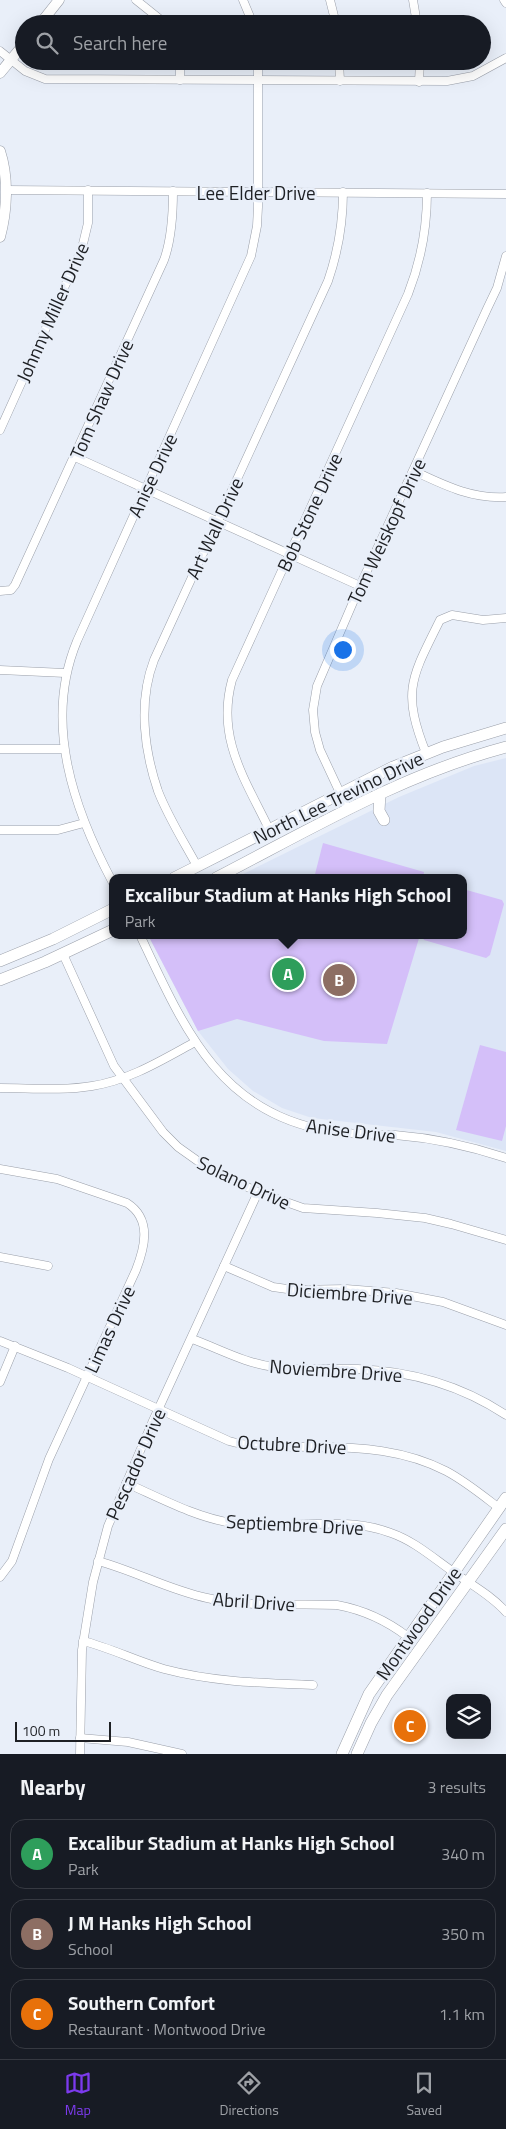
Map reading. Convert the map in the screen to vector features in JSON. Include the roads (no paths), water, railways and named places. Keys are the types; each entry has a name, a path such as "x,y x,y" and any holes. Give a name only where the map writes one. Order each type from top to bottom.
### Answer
{"main road":[{"name":"North Lee Trevino Drive","path":"182,874 381,773 426,753 506,728"},
{"path":"479,735 486,752"},
{"name":"North Lee Trevino Drive","path":"224,874 422,774 506,747"},
{"path":"380,794 380,811 384,820"},
{"path":"0,960 53,939 109,911"},
{"path":"1,977 62,954 109,932"},
{"name":"Montwood Drive","path":"342,1754 370,1694 502,1503"},
{"name":"Montwood Drive","path":"357,1754 383,1702 506,1528"}],"street":[{"path":"47,15 59,0"},
{"path":"136,0 155,15"},
{"path":"243,0 249,15"},
{"path":"330,0 334,15"},
{"path":"413,0 416,15"},
{"path":"0,51 15,63"},
{"path":"0,73 15,55"},
{"path":"491,66 506,58"},
{"path":"24,70 45,79 419,82 447,81 473,76 484,70"},
{"path":"180,70 180,80"},
{"name":"Anise Drive","path":"109,876 84,823 70,778 64,749 65,674 77,641 247,266 257,226 258,70"},
{"path":"339,70 340,81"},
{"path":"419,82 420,70"},
{"path":"0,151 6,190 1,231"},
{"name":"Lee Elder Drive","path":"6,190 506,194"},
{"name":"Johnny Miller Drive","path":"0,430 82,248 88,223 88,190"},
{"name":"Tom Shaw Drive","path":"0,591 11,590 16,585 164,260 173,217 172,191"},
{"name":"Art Wall Drive","path":"197,866 159,792 148,750 144,701 146,685 154,660 328,281 338,250 342,225 343,192"},
{"name":"Bob Stone Drive","path":"269,829 236,762 229,735 227,706 232,680 416,275 426,223 426,193"},
{"name":"Tom Weiskopf Drive","path":"348,810 320,750 315,732 313,710 321,674 494,295 506,256"},
{"path":"75,457 360,586"},
{"path":"414,470 470,495 506,497"},
{"path":"426,753 412,713 411,694 418,665 440,620 452,615 483,620 506,618"},
{"path":"0,670 65,674"},
{"path":"0,749 64,749"},
{"path":"0,830 58,830 84,823"},
{"name":"Anise Drive","path":"142,939 194,1042 217,1071 241,1094 267,1111 296,1124 332,1132 416,1138 456,1144 506,1158"},
{"name":"Solano Drive","path":"62,954 102,1042 123,1078 163,1132 178,1147 209,1169 258,1192 303,1208 425,1218 506,1240"},
{"path":"0,1088 78,1088 104,1084 144,1070 194,1042"},
{"name":"Limas Drive","path":"0,1169 57,1179 105,1194 130,1205 141,1220 146,1235 143,1251 43,1473 18,1548 8,1568 0,1577"},
{"name":"Pescador Drive","path":"80,1754 80,1673 98,1561 108,1526 158,1410 258,1192"},
{"path":"0,1256 48,1266"},
{"name":"Diciembre Drive","path":"224,1266 273,1287 294,1290 346,1289 396,1293 443,1302 506,1325"},
{"name":"Noviembre Drive","path":"192,1339 237,1358 275,1367 382,1370 427,1379 471,1395 506,1415"},
{"name":"Octubre Drive","path":"0,1341 229,1441 242,1445 365,1448 418,1459 447,1472 502,1503"},
{"path":"0,1382 15,1346"},
{"name":"Septiembre Drive","path":"126,1483 191,1512 234,1523 277,1526 344,1525 379,1529 410,1541 468,1581 506,1612"},
{"name":"Abril Drive","path":"98,1561 138,1573 180,1591 215,1600 249,1604 337,1605 350,1608 376,1616 408,1637"},
{"path":"84,1641 107,1647 162,1668 204,1678 232,1682 313,1685"},
{"path":"80,1738 128,1742 182,1754"}],"place":[{"name":"Excalibur Stadium at Hanks High School","path":"288,974"},
{"name":"J M Hanks High School","path":"339,980"},
{"name":"Southern Comfort","path":"410,1726"}]}
